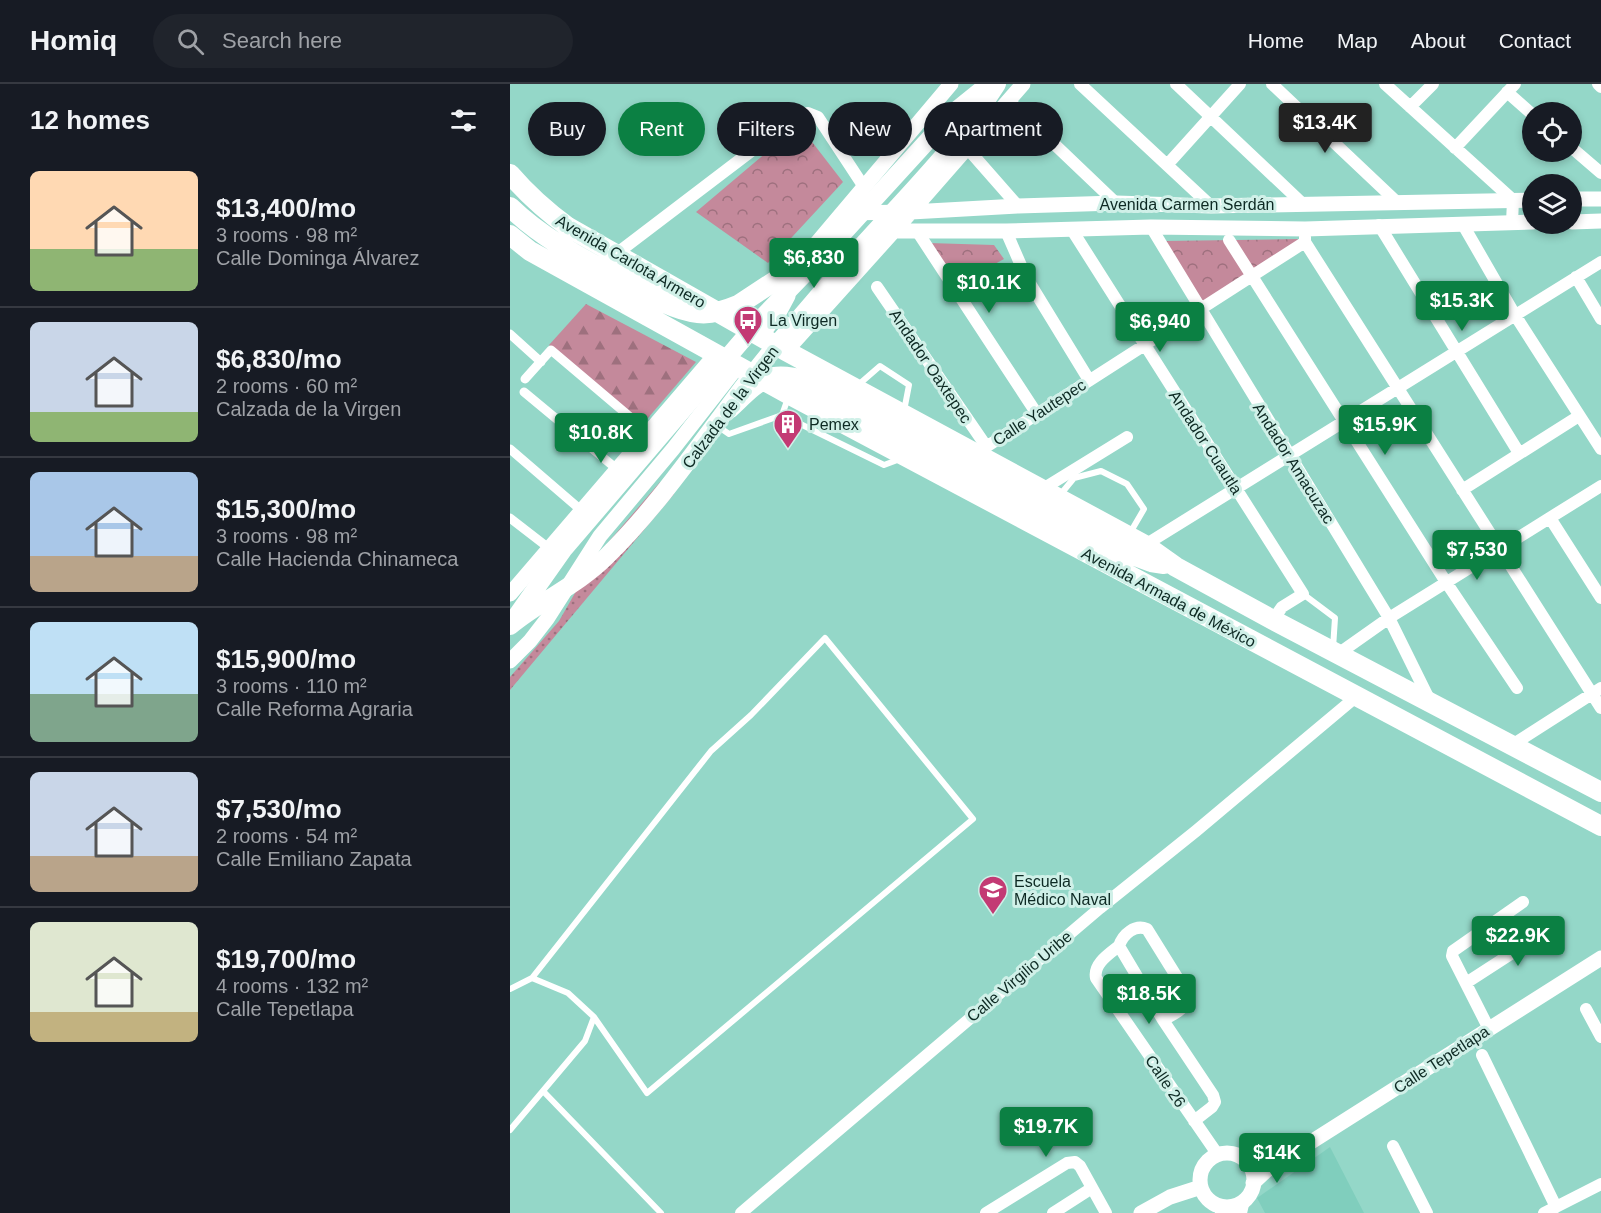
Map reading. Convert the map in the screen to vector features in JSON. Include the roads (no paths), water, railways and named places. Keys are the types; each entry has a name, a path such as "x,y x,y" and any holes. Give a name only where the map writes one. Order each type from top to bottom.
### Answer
{"main road":[{"name":"Calzada de la Virgen","path":"510,627 524,603 621,475 757,323 836,241 953,113 989,84"},
{"name":"Calzada de la Virgen","path":"510,627 572,585 604,559 634,527 681,472 757,369 979,113 997,84"},
{"name":"Avenida Carlota Armero","path":"510,174 545,211 568,227 761,336"},
{"path":"510,207 538,232 557,245 668,305 701,314 727,310 738,305 836,241"},
{"path":"510,235 530,251 738,366"},
{"name":"Avenida Armada de México","path":"761,336 903,415 980,450 1049,494 1137,540 1176,567 1273,620 1601,792"},
{"name":"Avenida Armada de México","path":"738,366 1601,826"},
{"path":"729,409 752,388 775,376 788,375 806,381 1100,543 1151,562 1176,567"}],"street":[{"name":"Calzada de la Virgen","path":"761,336 780,311 799,265 814,244 951,84"},
{"name":"Calzada de la Virgen","path":"1008,100 1023,84"},
{"path":"1080,84 1211,206"},
{"path":"1176,84 1303,204"},
{"path":"1167,165 1240,84"},
{"path":"1272,84 1398,203"},
{"path":"1385,84 1513,200 1512,222"},
{"path":"1410,107 1433,84"},
{"path":"1455,148 1511,88 1522,102"},
{"path":"1008,100 1116,203"},
{"path":"616,254 796,117 808,113 818,117 864,187"},
{"name":"Calzada de la Virgen","path":"786,351 960,156"},
{"path":"974,156 1018,206"},
{"path":"1582,157 1601,173"},
{"path":"1582,199 1601,199"},
{"name":"Avenida Carmen Serdán","path":"842,213 1116,203 1211,206 1522,200"},
{"path":"1582,222 1601,221"},
{"name":"Avenida Carmen Serdán","path":"894,231 1151,227 1305,235 1379,225 1522,222"},
{"path":"1462,223 1515,315 1601,449"},
{"path":"1379,225 1519,453"},
{"name":"Andador Amacuzac","path":"1151,227 1199,310 1389,618 1430,701"},
{"name":"Andador Cuautla","path":"1072,230 1303,594"},
{"path":"917,231 1037,414"},
{"path":"1006,231 1026,276 1089,380"},
{"path":"1305,235 1462,490 1596,691 1601,708"},
{"name":"Calle Yautepec","path":"980,450 1252,276 1305,235"},
{"path":"1229,240 1446,582 1517,688"},
{"path":"814,244 814,256 825,273 835,276 861,266"},
{"path":"1137,540 1236,488 1601,262"},
{"path":"1576,277 1601,319"},
{"name":"Andador Oaxtepec","path":"877,286 980,450"},
{"path":"510,334 541,362"},
{"path":"525,379 551,350 649,433"},
{"name":"Calzada de la Virgen","path":"510,594 582,511 621,475 649,433 716,354"},
{"path":"510,661 547,619 600,536 673,449 738,366"},
{"path":"524,392 621,475"},
{"path":"1462,490 1579,416"},
{"path":"1049,494 1127,437"},
{"path":"510,449 582,511"},
{"path":"1335,653 1601,486"},
{"path":"510,518 550,549"},
{"path":"1550,518 1601,598"},
{"path":"1273,620 1282,607 1303,594"},
{"path":"1512,745 1596,691"},
{"name":"Calle Virgilio Uribe","path":"741,1213 1100,908 1357,696"},
{"path":"1489,1029 1452,956 1453,951 1522,902"},
{"path":"1466,983 1554,926"},
{"path":"1164,1020 1188,1002 1185,988 1147,929 1136,928 1122,937 1119,945 1164,1020 1213,1095 1215,1102 1212,1107 1194,1121"},
{"name":"Calle 26","path":"1119,945 1097,966 1096,978 1218,1155"},
{"name":"Calle Tepetlapa","path":"1253,1183 1267,1170 1601,958"},
{"path":"1586,1009 1601,1037"},
{"path":"1482,1055 1556,1207"},
{"path":"1393,1146 1427,1213"},
{"path":"1236,1154 1246,1161 1252,1171 1253,1183 1250,1192 1242,1206 1233,1205 1221,1209 1208,1199 1201,1187 1200,1175 1204,1165 1218,1155 1236,1154"},
{"path":"1246,1161 1271,1158 1282,1161"},
{"path":"986,1213 1067,1162 1074,1162 1080,1166 1106,1213"},
{"path":"1544,1213 1601,1185"},
{"path":"1141,1213 1170,1197 1201,1187"},
{"path":"1053,1213 1092,1188"}],"lane":[{"path":"854,388 880,366 909,385 903,415"},
{"path":"782,415 790,395"},
{"path":"681,396 729,434 782,415 884,465 906,456"},
{"path":"1049,494 1074,477 1101,471 1127,484 1144,509 1137,540"},
{"name":"Andador Cuautla","path":"1303,594 1335,618 1335,653"},
{"path":"510,989 532,978 711,751 751,715 825,638 973,819 647,1093 594,1017 568,993 532,978"},
{"path":"510,1130 585,1041 594,1017"},
{"path":"543,1091 661,1213"}],"place":[{"name":"La Virgen","path":"748,346"},
{"name":"Pemex","path":"788,450"},
{"name":"Escuela Médico Naval","path":"993,916"}]}
